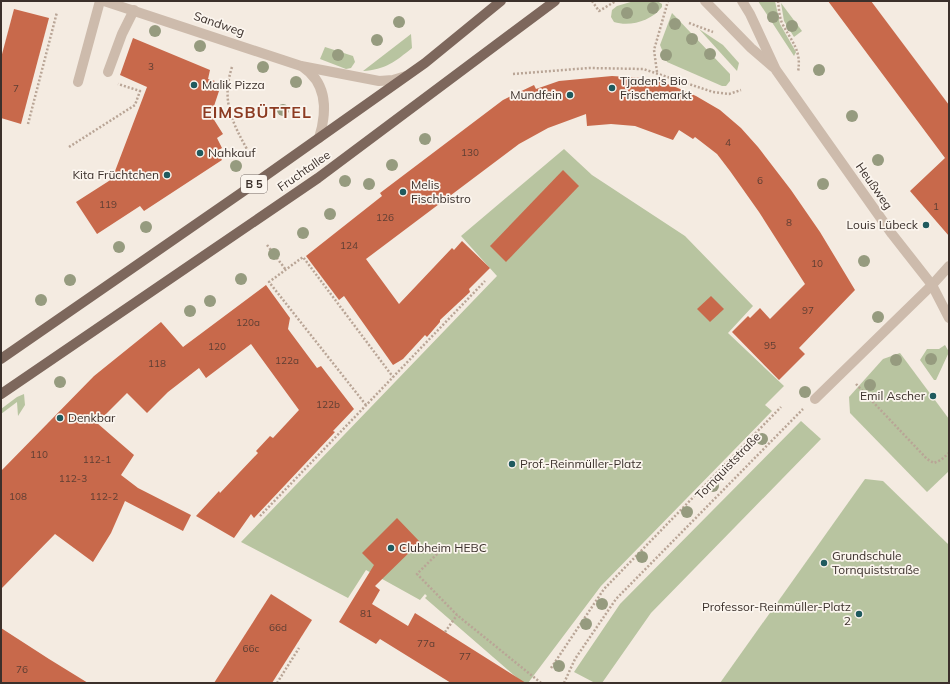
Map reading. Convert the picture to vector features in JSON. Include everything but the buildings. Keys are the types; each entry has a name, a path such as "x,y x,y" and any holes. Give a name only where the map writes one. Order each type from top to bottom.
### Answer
{"main road":[{"name":"Fruchtallee","path":"1,359 407,75 501,1"},
{"name":"Fruchtallee","path":"1,394 318,178 555,1"}],"street":[{"path":"78,82 100,1"},
{"name":"Sandweg","path":"104,1 301,66 379,81 393,80 407,75"},
{"name":"Heußweg","path":"705,1 751,48 776,70 892,234 932,285 949,318"},
{"name":"Heußweg","path":"742,1 750,14 776,70"},
{"path":"108,72 122,34 134,10"},
{"name":"Sandweg","path":"301,66 311,72 322,90 325,111 319,138"},
{"path":"815,399 932,285 949,266"}],"path":[{"path":"592,1 599,11 616,1"},
{"path":"657,73 654,50 668,1"},
{"path":"778,1 782,22 799,53 800,62 794,94"},
{"path":"28,124 57,12"},
{"path":"689,23 718,35"},
{"path":"232,67 227,80 226,94 234,124 248,151"},
{"path":"513,74 589,68 643,69 713,92 729,94 741,90"},
{"path":"69,147 135,105 140,91 114,82"},
{"path":"268,246 286,270"},
{"path":"366,405 269,282 303,257 393,377"},
{"path":"260,516 485,281"},
{"path":"856,384 927,459 934,462 941,460 949,453"},
{"name":"Tornquiststraße","path":"564,683 575,659 616,599 785,425 815,399"},
{"path":"551,668 604,589 781,407"},
{"path":"440,550 417,574 457,615 541,683"},
{"path":"445,632 457,615"},
{"path":"277,683 299,648"}],"green space":[{"path":"634,1 657,1 662,4 662,7 652,16 640,22 627,24 614,22 611,17 612,10 617,6"},
{"path":"758,1 775,1 780,24 796,52 794,56"},
{"path":"781,3 802,31 794,37 784,21"},
{"path":"672,13 730,74 730,81 726,86 722,86 667,62 660,45"},
{"path":"699,29 723,45 739,63 737,71"},
{"path":"411,34 412,48 401,57 384,67 363,71"},
{"path":"325,47 353,56 355,62 351,68 346,69 320,59"},
{"name":"Prof.-Reinmüller-Platz","path":"564,149 592,175 685,236 753,306 728,333 784,386 765,405 772,411 601,586 528,683 523,683 425,598 427,596 425,594 420,600 366,570 348,598 241,542 497,276 461,236"},
{"path":"945,345 949,352 936,380 934,380 920,360 927,349 939,349"},
{"path":"900,353 949,419 949,471 927,492 850,413 849,397 883,359"},
{"path":"24,394 25,405 18,416 17,402 1,414 1,409 17,397"},
{"path":"801,421 821,439 651,613 602,683 595,683 574,672 620,604"},
{"name":"Professor-Reinmüller-Platz 2","path":"865,479 883,481 949,545 949,683 720,683"}],"place":[{"name":"Malik Pizza","path":"194,85"},
{"name":"Tjaden's Bio Frischemarkt","path":"612,88"},
{"name":"Mundfein","path":"570,95"},
{"name":"Nahkauf","path":"200,153"},
{"name":"Kita Früchtchen","path":"167,175"},
{"name":"Melis Fischbistro","path":"403,192"},
{"name":"Louis Lübeck","path":"926,225"},
{"name":"Emil Ascher","path":"933,396"},
{"name":"Denkbar","path":"60,418"},
{"name":"Prof.-Reinmüller-Platz","path":"512,464"},
{"name":"Clubheim HEBC","path":"391,548"},
{"name":"Grundschule Tornquiststraße","path":"824,563"},
{"name":"Professor-Reinmüller-Platz 2","path":"859,614"}],"district":[{"name":"EIMSBÜTTEL","path":"257,112"}]}
